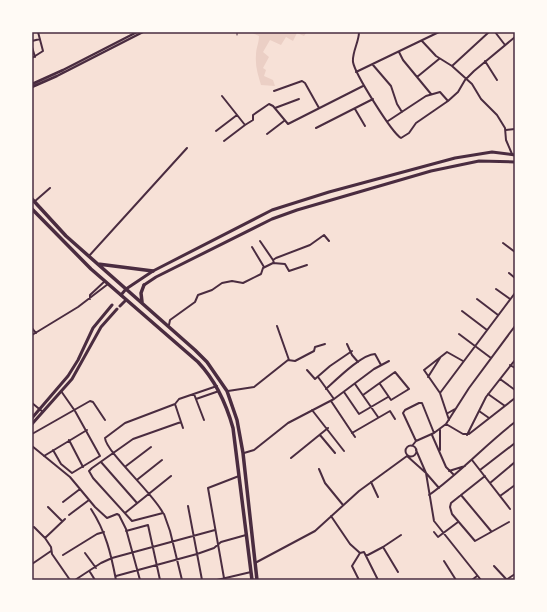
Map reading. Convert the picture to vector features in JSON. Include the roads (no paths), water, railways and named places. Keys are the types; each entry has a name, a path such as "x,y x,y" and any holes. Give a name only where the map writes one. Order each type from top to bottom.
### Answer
{"highway":[{"path":"33,200 66,236 132,293 207,362 227,392 237,420 243,453 248,524 247,535 252,580"},
{"path":"32,209 108,284 198,362 210,375 217,386 227,408 233,428 239,476 257,580"},
{"path":"97,264 153,271"},
{"path":"142,302 141,293 144,285"},
{"path":"119,294 125,287"},
{"path":"126,300 132,293"}],"main road":[{"path":"125,287 272,210 430,164 492,152 514,155"},
{"path":"144,285 177,266 272,219 431,171 479,161 515,162"},
{"path":"430,164 431,171"},
{"path":"32,418 61,392 72,379 101,327 126,300"},
{"path":"32,424 68,376 78,360 93,328 112,305"},
{"path":"68,376 72,379"}],"street":[{"path":"32,47 33,57 43,51 38,32"},
{"path":"32,85 60,73 140,32"},
{"path":"359,32 353,58 357,75 363,86 398,136 401,138 406,135 416,123 448,102 458,92 466,78 515,37"},
{"path":"357,75 372,65 439,32"},
{"path":"452,66 489,32"},
{"path":"495,32 505,45"},
{"path":"32,41 40,39"},
{"path":"422,41 439,59 452,66 466,78 481,99 497,115 506,130 506,140 514,155"},
{"path":"399,52 403,60 431,94"},
{"path":"417,77 439,59"},
{"path":"485,61 498,80"},
{"path":"372,65 391,86 396,102 402,112"},
{"path":"274,91 302,81 305,83 319,108"},
{"path":"224,141 245,125 253,121 253,115 267,104 271,104 275,108 287,124 363,86"},
{"path":"388,121 431,94 440,92 448,102"},
{"path":"222,96 245,125"},
{"path":"275,108 299,99"},
{"path":"316,128 373,99"},
{"path":"355,109 365,126"},
{"path":"216,131 238,115"},
{"path":"268,134 284,121"},
{"path":"506,130 515,130"},
{"path":"89,256 187,148"},
{"path":"33,200 50,188"},
{"path":"168,326 170,320 195,302 199,295 227,282 244,282 261,274 264,267 313,243 324,235 329,241"},
{"path":"260,240 274,262 285,264 289,271 307,265"},
{"path":"503,243 515,252"},
{"path":"252,247 264,267"},
{"path":"509,273 515,278"},
{"path":"90,299 90,295 105,281"},
{"path":"32,336 90,299 108,284"},
{"path":"496,289 510,300"},
{"path":"440,393 515,293"},
{"path":"477,299 498,315"},
{"path":"462,311 487,330"},
{"path":"277,326 289,360"},
{"path":"438,488 426,473 407,456 406,449 412,446 416,441 440,430 449,421 469,388 515,326"},
{"path":"32,328 36,334"},
{"path":"459,334 491,358"},
{"path":"227,392 254,387 273,370 289,360 295,361 314,351 315,347 325,344"},
{"path":"347,344 358,362"},
{"path":"306,370 313,378 318,377 352,351"},
{"path":"449,421 448,413 440,393 428,377 425,369 440,356 449,352 463,361"},
{"path":"326,389 358,362 373,354 381,365"},
{"path":"428,377 440,356"},
{"path":"467,435 488,394 515,360"},
{"path":"243,453 254,450 288,423 331,401 381,365 389,361"},
{"path":"510,365 515,368"},
{"path":"363,395 395,372 409,389 393,400 388,397 380,384"},
{"path":"318,377 334,399"},
{"path":"500,379 515,390"},
{"path":"355,384 372,406 378,417"},
{"path":"181,422 133,439 114,453 101,462 89,472 134,522 163,513 157,502 114,453 104,439 125,423 174,404 179,399 217,386"},
{"path":"196,399 219,390"},
{"path":"53,450 61,464 72,474 100,456 75,410 61,392"},
{"path":"344,392 359,414 388,397"},
{"path":"194,394 204,420"},
{"path":"488,394 505,406"},
{"path":"467,435 515,398"},
{"path":"32,434 91,401 105,420"},
{"path":"331,401 355,437"},
{"path":"32,403 41,411"},
{"path":"416,441 404,415 405,410 422,403 440,451 449,471 454,475"},
{"path":"174,404 183,428"},
{"path":"448,413 456,408"},
{"path":"312,410 328,428 344,451"},
{"path":"352,433 390,411 395,419"},
{"path":"479,411 489,418"},
{"path":"446,424 467,435"},
{"path":"429,495 466,466 482,449 514,424"},
{"path":"291,458 328,428"},
{"path":"44,456 87,430"},
{"path":"440,430 440,451"},
{"path":"320,435 335,453"},
{"path":"69,440 83,467"},
{"path":"480,470 515,443"},
{"path":"32,446 80,488 89,500 108,519 117,514 119,515 133,552 140,580"},
{"path":"412,446 416,450 426,473 434,521 481,580"},
{"path":"126,466 152,447"},
{"path":"255,563 315,531 371,482 407,456 414,456 416,450"},
{"path":"138,479 162,460"},
{"path":"472,460 510,509"},
{"path":"101,462 137,503"},
{"path":"490,483 515,462"},
{"path":"449,471 466,466"},
{"path":"319,469 325,483 343,505"},
{"path":"125,513 171,476"},
{"path":"224,578 208,488 239,476"},
{"path":"485,476 450,506 452,512 458,522 475,541 509,522"},
{"path":"371,482 378,497"},
{"path":"500,496 515,485"},
{"path":"63,502 80,488"},
{"path":"461,495 491,531"},
{"path":"69,515 89,500"},
{"path":"188,506 202,580"},
{"path":"45,538 64,520 48,507"},
{"path":"91,509 104,532 112,558 116,580"},
{"path":"164,514 182,580"},
{"path":"331,516 350,544 360,553 363,552 366,556 378,580"},
{"path":"434,532 438,537 458,522"},
{"path":"126,531 148,525 160,580"},
{"path":"34,527 45,538 51,547 51,551 70,580"},
{"path":"75,580 90,572 101,563 112,558 172,540 215,530"},
{"path":"63,555 97,534 104,532"},
{"path":"116,576 197,554 214,548 221,542 247,535"},
{"path":"366,556 401,535"},
{"path":"383,547 398,572"},
{"path":"32,564 51,551"},
{"path":"85,553 96,568"},
{"path":"359,580 352,565 360,553"},
{"path":"444,561 456,580"},
{"path":"494,566 506,580 515,574"},
{"path":"90,572 95,580"},
{"path":"218,580 251,572"},
{"path":"472,580 477,576"}]}
